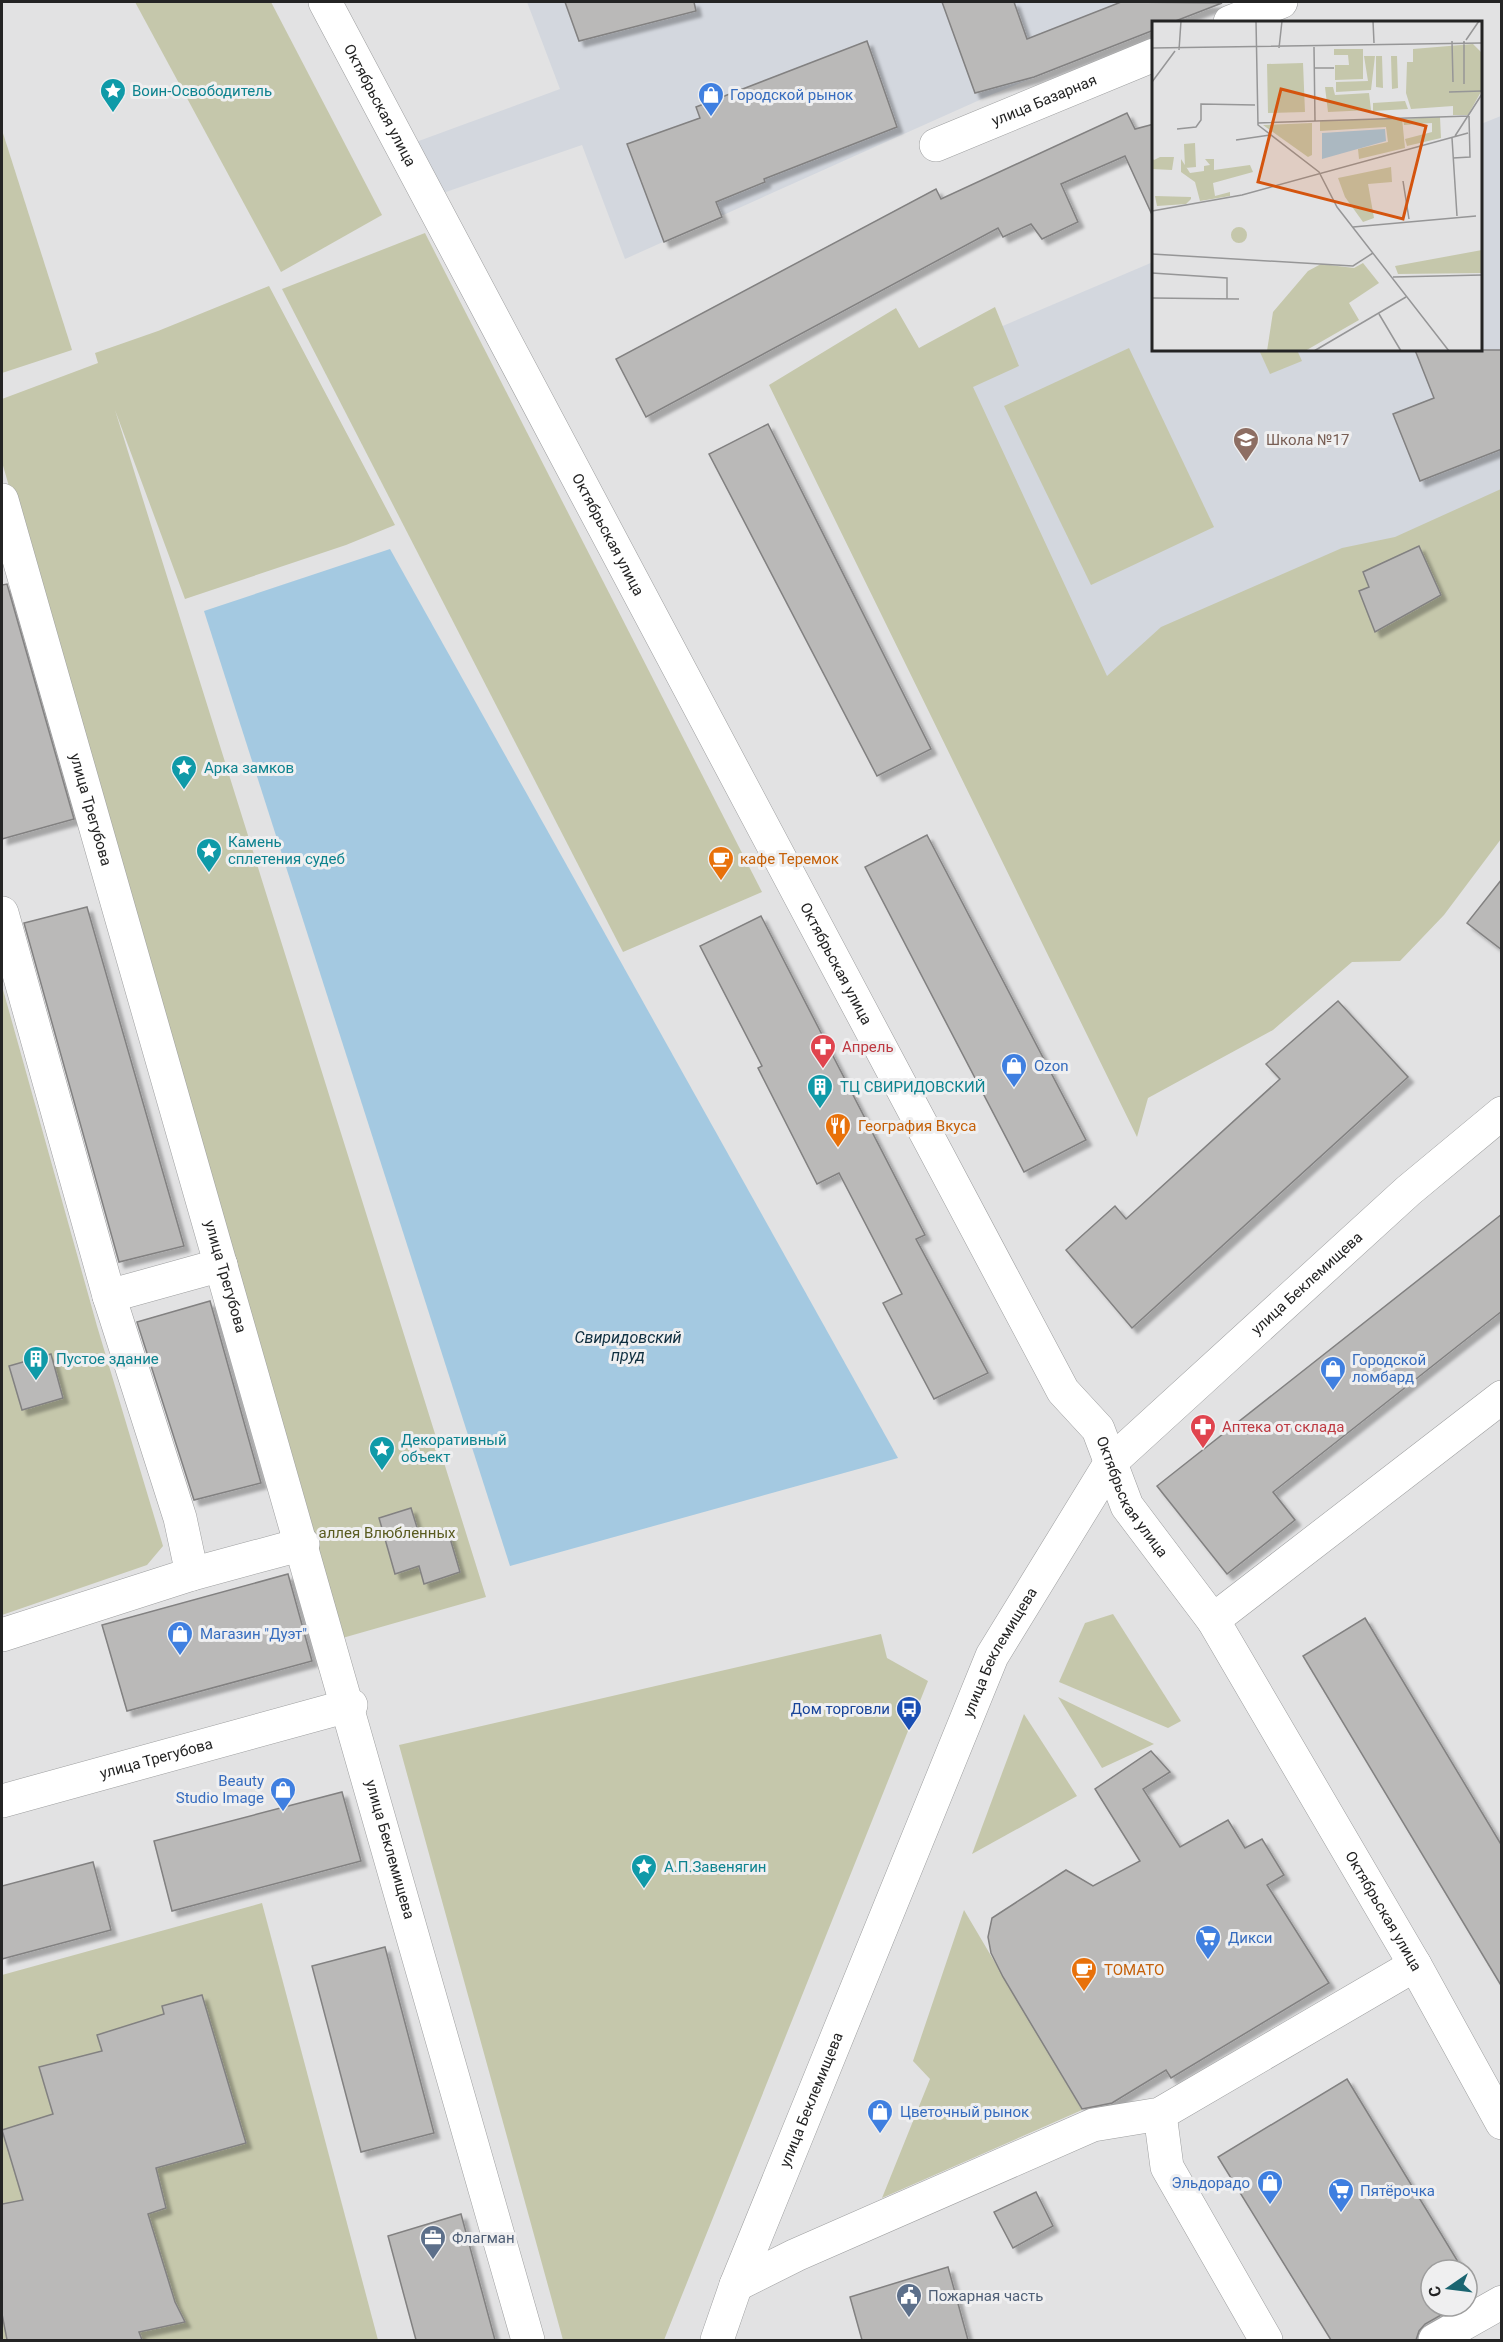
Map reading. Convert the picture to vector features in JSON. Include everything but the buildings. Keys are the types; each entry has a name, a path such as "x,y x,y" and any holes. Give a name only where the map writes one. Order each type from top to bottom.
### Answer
{"street":[{"name":"Октябрьская улица","path":"325,2 1063,1391 1098,1429 1127,1506 1213,1620 1416,1965 1500,2118"},
{"path":"1233,21 1281,2"},
{"name":"улица Базарная","path":"936,146 1152,56"},
{"name":"улица Трегубова","path":"2,500 221,1265 351,1705 2,1801"},
{"path":"2,913 109,1296 180,1518 192,1574"},
{"name":"улица Беклемищева","path":"719,2339 736,2285 992,1656 1112,1462 1408,1191 1502,1113"},
{"path":"109,1296 221,1265"},
{"path":"1213,1620 1502,1397"},
{"path":"2,1635 192,1574 303,1544"},
{"name":"улица Беклемищева","path":"351,1705 528,2340"},
{"path":"736,2285 796,2255 1093,2125 1160,2114 1416,1965"},
{"path":"1160,2114 1167,2167 1266,2340"},
{"path":"1435,2340 1502,2302"}],"shaded area":[{"name":"Городской рынок","path":"527,2 1226,2 1176,21 1152,21 1152,30 993,94 625,259 582,145 443,193 416,142 560,89"},
{"name":"Школа №17","path":"1501,116 1501,573 1155,828 939,353 1152,262 1152,351 1482,351 1482,124"}],"green space":[{"path":"135,2 271,2 382,215 281,272"},
{"path":"2,130 72,350 2,373"},
{"path":"425,233 762,892 623,952 282,289"},
{"name":"аллея Влюбленных","path":"269,286 395,525 346,545 185,599 115,410 486,1597 339,1639 2,462 2,399 98,363 95,353 158,331"},
{"path":"995,307 1019,366 973,387 1107,676 1161,627 1342,548 1395,537 1501,489 1501,839 1444,915 1400,961 1352,962 1273,1030 1148,1098 1137,1137 769,385 896,308 919,348"},
{"path":"1129,348 1214,527 1091,585 1004,406"},
{"path":"1259,351 1297,351 1302,361 1270,374"},
{"path":"2,986 97,1326 163,1546 147,1565 2,1615"},
{"path":"1113,1614 1181,1721 1168,1728 1059,1682 1085,1623"},
{"path":"881,1634 887,1658 928,1681 664,2340 563,2340 399,1745"},
{"path":"1058,1697 1154,1744 1102,1768"},
{"path":"1024,1714 1077,1796 972,1854"},
{"path":"262,1903 378,2340 2,2340 2,1975"},
{"path":"964,1910 1082,2110 882,2198 930,2079 913,2061"}],"water":[{"name":"Свиридовский пруд","path":"390,549 898,1458 510,1566 204,611"}],"place":[{"name":"Воин-Освободитель","path":"113,114"},
{"name":"Городской рынок","path":"711,118"},
{"name":"Школа №17","path":"1246,463"},
{"name":"Арка замков","path":"184,791"},
{"name":"Камень сплетения судеб","path":"209,874"},
{"name":"кафе Теремок","path":"721,882"},
{"name":"Апрель","path":"823,1070"},
{"name":"Ozon","path":"1014,1089"},
{"name":"ТЦ СВИРИДОВСКИЙ","path":"820,1110"},
{"name":"География Вкуса","path":"838,1149"},
{"name":"Пустое здание","path":"36,1382"},
{"name":"Городской ломбард","path":"1333,1392"},
{"name":"Аптека от склада","path":"1203,1450"},
{"name":"Декоративный объект","path":"382,1472"},
{"name":"Магазин \"Дуэт\"","path":"180,1657"},
{"name":"Дом торговли","path":"909,1732"},
{"name":"Beauty Studio Image","path":"283,1813"},
{"name":"А.П.Завенягин","path":"644,1890"},
{"name":"Дикси","path":"1208,1961"},
{"name":"ТОМАТО","path":"1084,1993"},
{"name":"Цветочный рынок","path":"880,2135"},
{"name":"Эльдорадо","path":"1270,2206"},
{"name":"Пятёрочка","path":"1341,2214"},
{"name":"Флагман","path":"433,2261"},
{"name":"Пожарная часть","path":"909,2319"}]}
